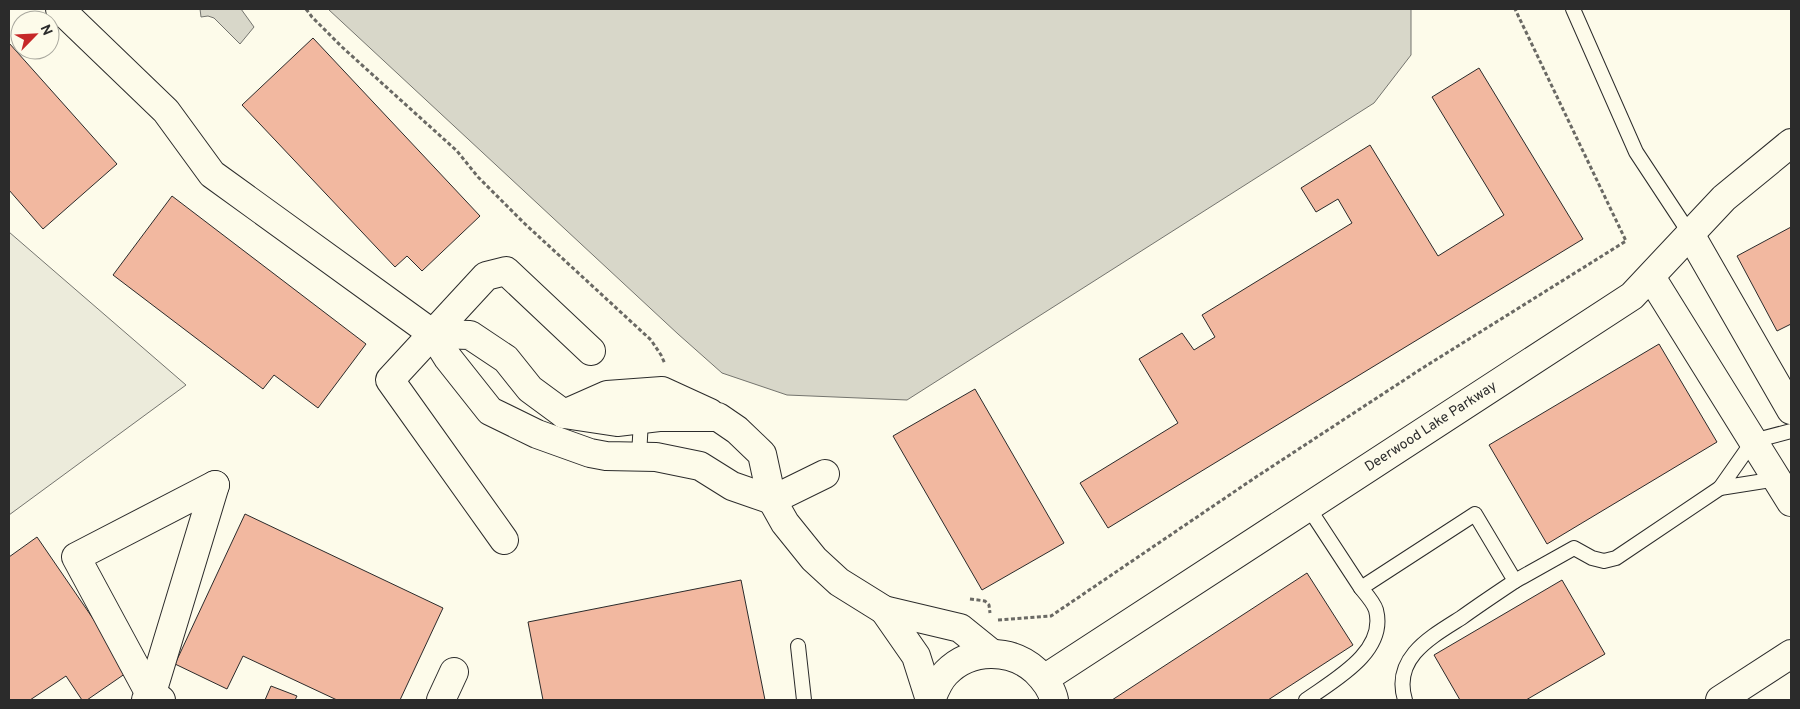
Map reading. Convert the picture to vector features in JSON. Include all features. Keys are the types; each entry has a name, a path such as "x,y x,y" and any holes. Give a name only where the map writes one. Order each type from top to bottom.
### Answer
{"main road":[{"path":"60,9 166,110 212,174 433,334 448,358 490,411 537,434 590,453 606,456 656,457 700,466 732,486 772,500 825,474"},
{"name":"Deerwood Lake Parkway","path":"1049,690 1308,507 1632,296 1724,198 1791,143"},
{"path":"1690,234 1790,406"},
{"path":"504,540 390,380 486,276 506,271 590,351"},
{"path":"1651,276 1791,502"},
{"path":"433,334 470,335 506,359 530,389 564,414 617,422 659,417 718,417"},
{"path":"564,414 608,395 662,391 718,417 737,430 762,454 772,500 785,523 814,559 839,582 884,610 960,628 991,653"},
{"path":"215,485 192,558 153,699 76,557 215,485"},
{"path":"884,610 916,656 930,700"},
{"path":"930,700 936,686 946,673 959,663 974,656 991,653 1011,656 1029,664 1049,690"},
{"path":"1720,700 1791,654"},
{"path":"441,700 454,672"}],"lane":[{"path":"1573,9 1636,152 1690,234"},
{"path":"640,456 641,420"},
{"path":"1405,700 1402,691 1402,679 1411,658 1422,643 1515,580 1574,548 1592,558 1604,561 1616,558 1720,488 1753,441 1791,431"},
{"path":"1720,488 1777,479"},
{"path":"1306,700 1349,669 1373,643 1376,632 1376,609 1308,507"},
{"path":"1361,588 1475,514 1515,580"},
{"path":"798,646 804,700"}],"path":[{"path":"306,9 342,47 457,151 478,177 524,223 651,340 662,355 666,367"},
{"path":"968,599 984,601 989,605 990,613 1000,621 1051,616 1412,374 1626,240 1515,9"}],"shaded area":[{"path":"200,9 241,9 254,27 240,44 214,18 208,16 201,17"},
{"path":"328,9 1411,9 1411,55 1374,103 907,400 787,395 722,373"},
{"path":"9,232 186,385 9,515"}],"building":[{"path":"313,38 480,216 422,271 407,256 395,267 242,105"},
{"path":"9,43 10,60 24,60 117,164 43,229 9,190"},
{"path":"1479,68 1583,239 1108,528 1080,483 1178,423 1139,359 1182,333 1194,350 1215,337 1202,315 1352,223 1338,199 1316,212 1301,188 1370,145 1438,256 1504,215 1432,97"},
{"path":"172,196 366,344 318,408 274,375 263,389 113,275"},
{"path":"1791,227 1791,324 1777,331 1737,256"},
{"path":"1659,344 1717,442 1547,544 1489,445"},
{"path":"975,389 1064,543 982,590 893,436"},
{"path":"245,514 443,608 400,700 337,700 243,656 227,689 175,664"},
{"path":"37,537 129,671 87,700 82,700 66,676 30,700 9,700 9,557"},
{"path":"1307,573 1353,645 1268,700 1112,700"},
{"path":"741,580 765,700 543,700 528,622"},
{"path":"1562,580 1605,654 1526,700 1460,700 1434,655"},
{"path":"271,686 297,696 295,700 265,700"}]}
